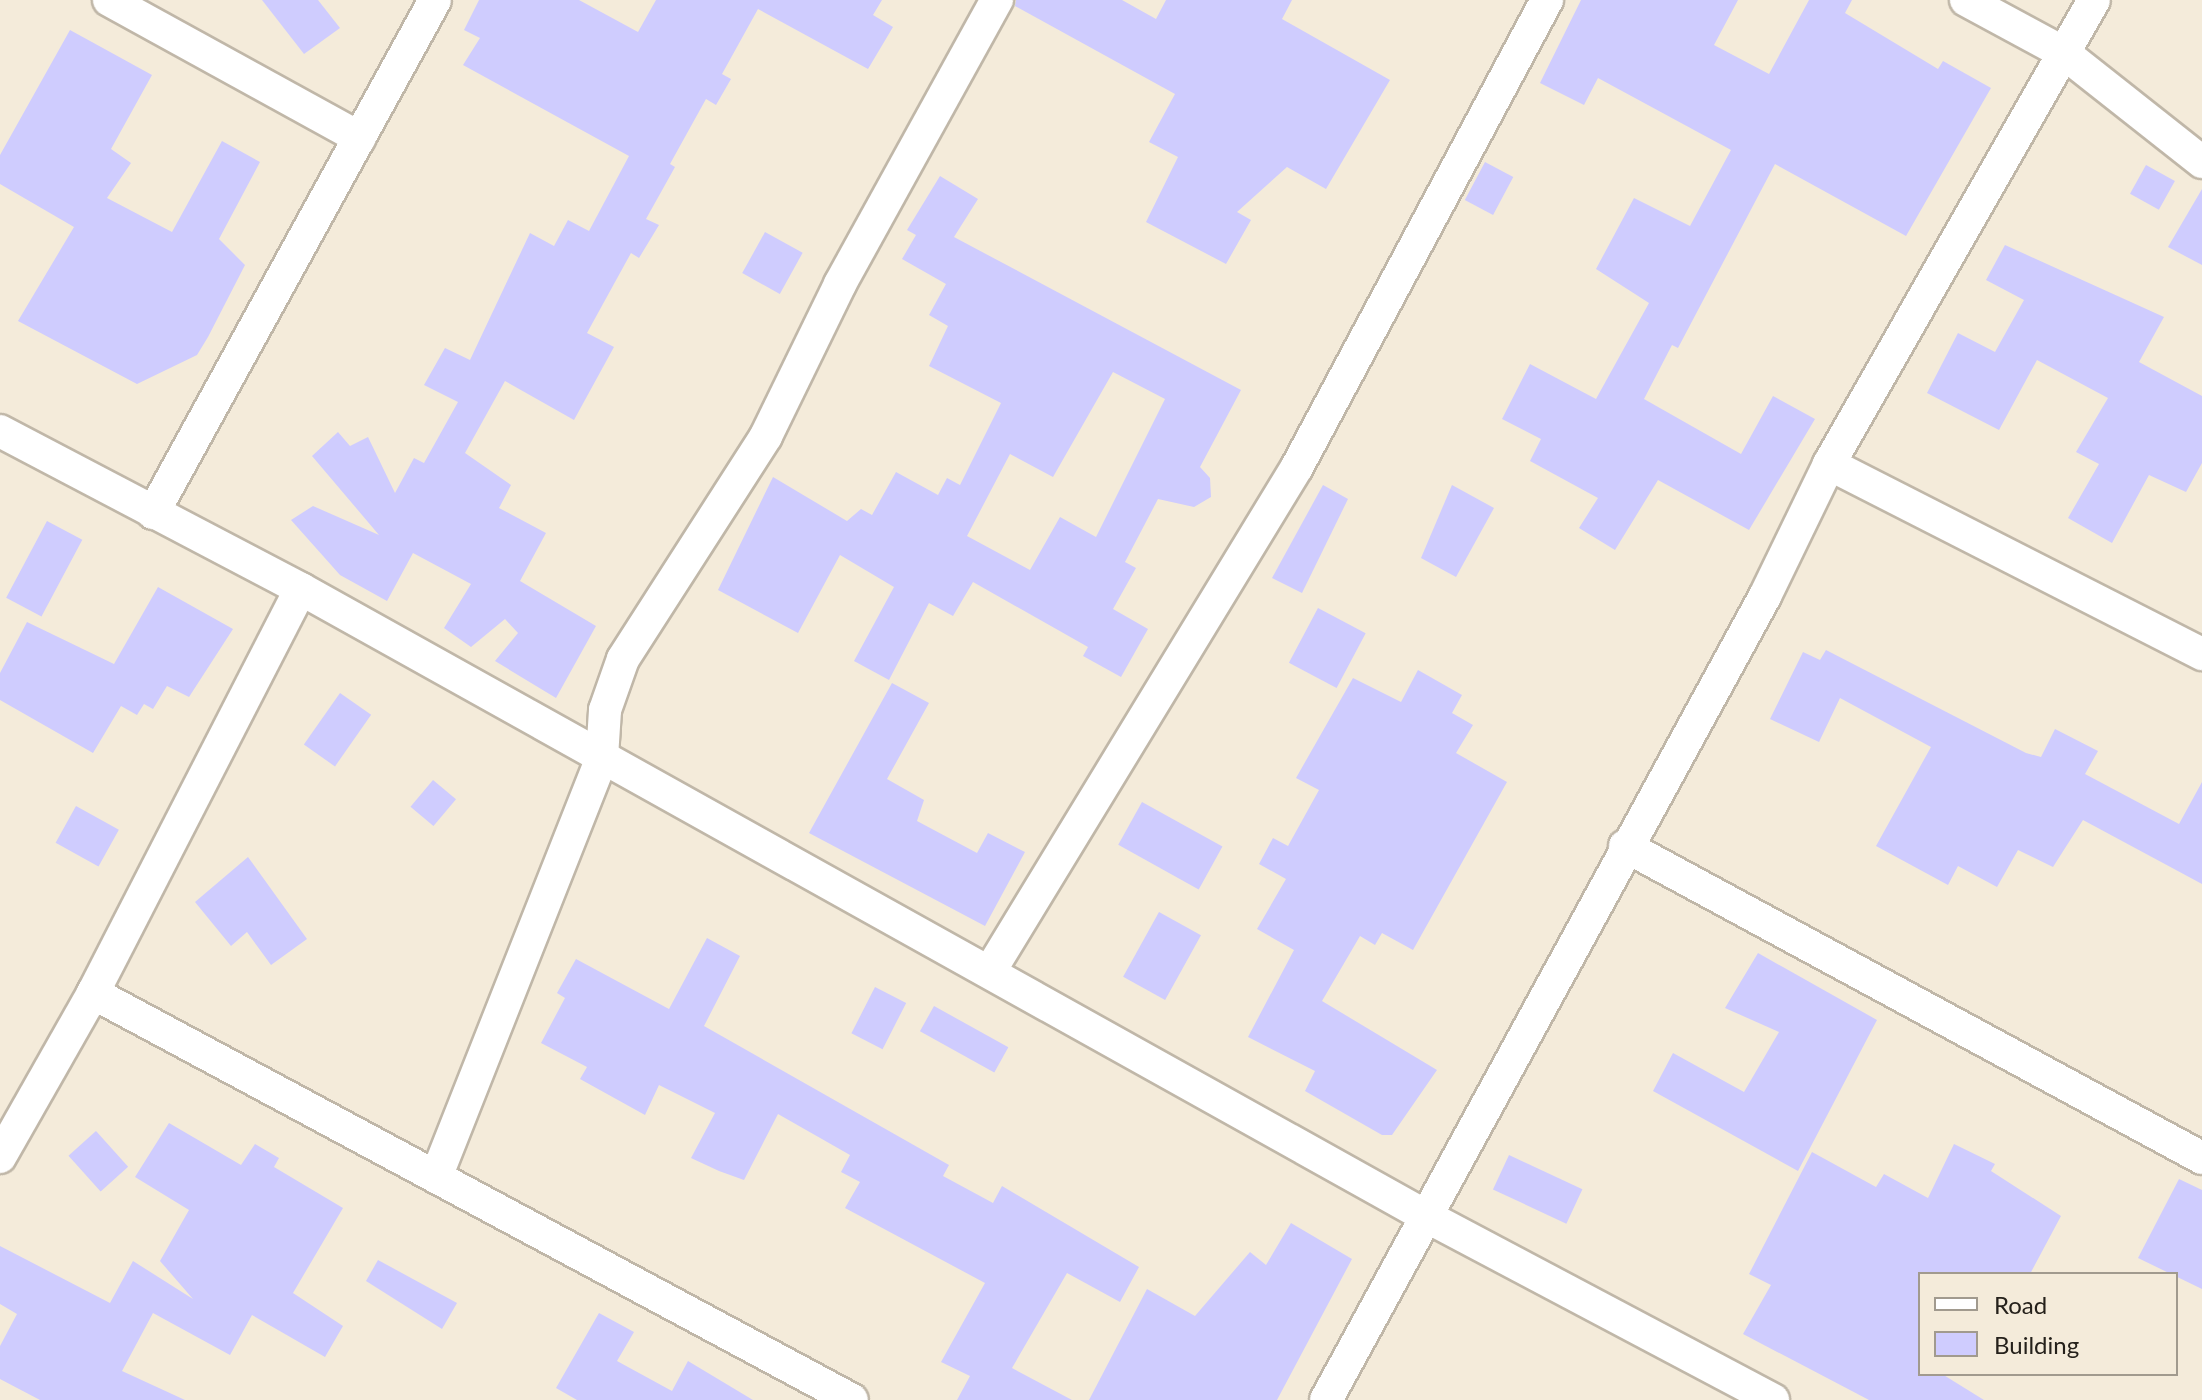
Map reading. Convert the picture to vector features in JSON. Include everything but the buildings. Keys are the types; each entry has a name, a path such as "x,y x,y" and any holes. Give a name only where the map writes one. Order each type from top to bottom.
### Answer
{"street":[{"path":"109,0 360,138"},
{"path":"153,513 435,0"},
{"path":"436,1177 602,757 605,710 623,659 766,436 840,284 997,0"},
{"path":"990,971 1297,467 1547,0"},
{"path":"1966,0 2064,53 2202,162"},
{"path":"1326,1400 1625,846 1765,596 1829,464 2094,0"},
{"path":"0,431 301,589 1424,1215 1773,1400"},
{"path":"1829,464 2202,654"},
{"path":"0,1157 93,993 301,589"},
{"path":"1625,846 2202,1158"},
{"path":"93,993 852,1400"}]}
